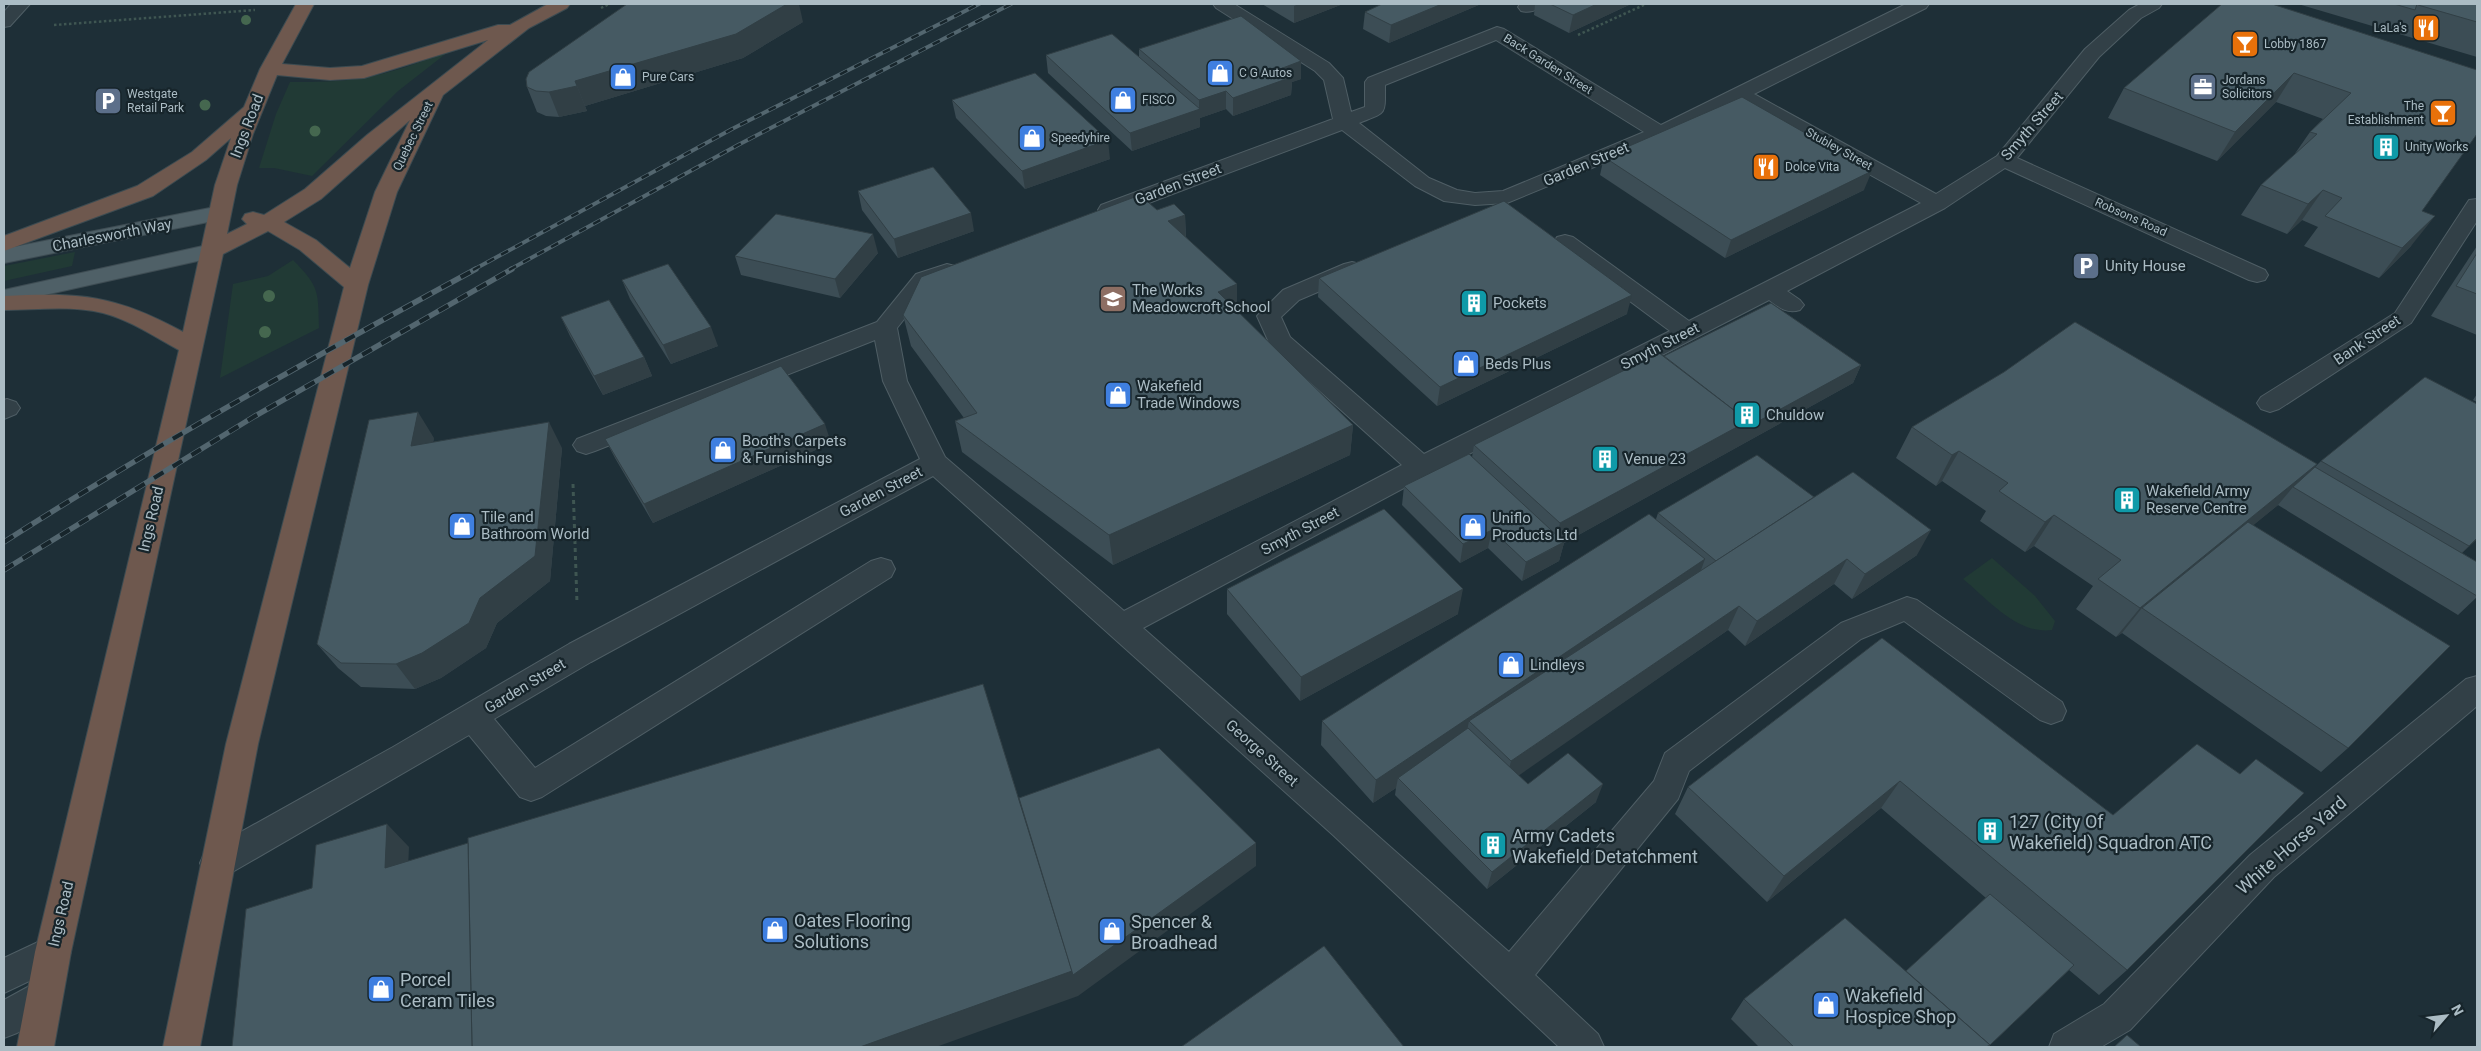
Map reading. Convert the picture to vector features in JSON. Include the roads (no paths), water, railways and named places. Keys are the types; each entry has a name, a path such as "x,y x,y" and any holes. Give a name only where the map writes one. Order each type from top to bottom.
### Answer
{"highway":[{"name":"Quebec Street","path":"356,285 386,192 434,92 523,24 561,4"},
{"name":"Ings Road","path":"35,1047 53,952 226,185 270,69 304,5"},
{"name":"Quebec Street","path":"270,69 330,74 364,72 523,24"},
{"path":"212,251 268,222 313,194 374,139 434,92"},
{"path":"4,244 145,191 199,156 254,107"},
{"path":"181,1047 242,744 356,285 306,243 268,222 220,213"},
{"path":"4,303 70,302 102,306 143,320 191,346"}],"main road":[{"name":"Charlesworth Way","path":"4,256 220,213"},
{"path":"4,297 212,251"}],"street":[{"path":"4,22 20,4"},
{"path":"1222,4 1322,67 1333,78 1344,122"},
{"name":"Garden Street","path":"1091,217 1173,196 1247,168 1344,122 1422,182 1452,196 1475,199 1507,197 1660,133 1741,95 1920,4"},
{"name":"Smyth Street","path":"1121,626 1421,467 1770,290 1936,202 2004,160 2092,53 2135,14 2153,4"},
{"name":"Back Garden Street","path":"1344,122 1383,110 1375,82 1497,33 1660,133"},
{"name":"Stubley Street","path":"1741,95 1936,202"},
{"name":"Robsons Road","path":"2004,160 2257,275"},
{"path":"1455,221 1475,199"},
{"name":"Bank Street","path":"2270,403 2403,318 2477,205"},
{"path":"1565,242 1688,332"},
{"path":"586,445 885,327 924,279 970,262"},
{"path":"1370,262 1291,295 1269,316 1280,341 1421,467"},
{"path":"1770,290 1792,305"},
{"name":"Garden Street","path":"217,863 473,717 580,653 935,463 896,381 885,327"},
{"name":"George Street","path":"935,463 1121,626 1511,977 1585,1047"},
{"path":"473,717 530,787 881,569"},
{"path":"1511,977 1667,789 1676,763 1852,631 1907,608 2051,711"},
{"name":"White Horse Yard","path":"2067,1047 2117,1017 2262,866 2477,688"},
{"path":"4,976 53,952"},
{"path":"4,1020 44,996"}],"railway":[{"path":"473,270 732,129 979,4"},
{"path":"509,270 738,145 1011,4"},
{"path":"4,542 120,470 237,401 476,269"},
{"path":"4,570 255,416 512,269"}],"place":[{"name":"LaLa's","path":"2426,28"},
{"name":"Lobby 1867","path":"2245,44"},
{"name":"C G Autos","path":"1220,73"},
{"name":"Pure Cars","path":"623,77"},
{"name":"Jordans Solicitors","path":"2203,87"},
{"name":"FISCO","path":"1123,100"},
{"name":"Westgate Retail Park","path":"108,101"},
{"name":"The Establishment","path":"2443,113"},
{"name":"Speedyhire","path":"1032,138"},
{"name":"Unity Works","path":"2386,147"},
{"name":"Dolce Vita","path":"1766,167"},
{"name":"Unity House","path":"2086,266"},
{"name":"The Works Meadowcroft School","path":"1113,299"},
{"name":"Pockets","path":"1474,303"},
{"name":"Beds Plus","path":"1466,364"},
{"name":"Wakefield Trade Windows","path":"1118,395"},
{"name":"Chuldow","path":"1747,415"},
{"name":"Booth's Carpets & Furnishings","path":"723,450"},
{"name":"Venue 23","path":"1605,459"},
{"name":"Wakefield Army Reserve Centre","path":"2127,500"},
{"name":"Tile and Bathroom World","path":"462,526"},
{"name":"Uniflo Products Ltd","path":"1473,527"},
{"name":"Lindleys","path":"1511,665"},
{"name":"127 (City Of Wakefield) Squadron ATC","path":"1990,831"},
{"name":"Army Cadets Wakefield Detatchment","path":"1493,845"},
{"name":"Oates Flooring Solutions","path":"775,930"},
{"name":"Spencer & Broadhead","path":"1112,931"},
{"name":"Porcel Ceram Tiles","path":"381,989"},
{"name":"Wakefield Hospice Shop","path":"1826,1005"}]}
